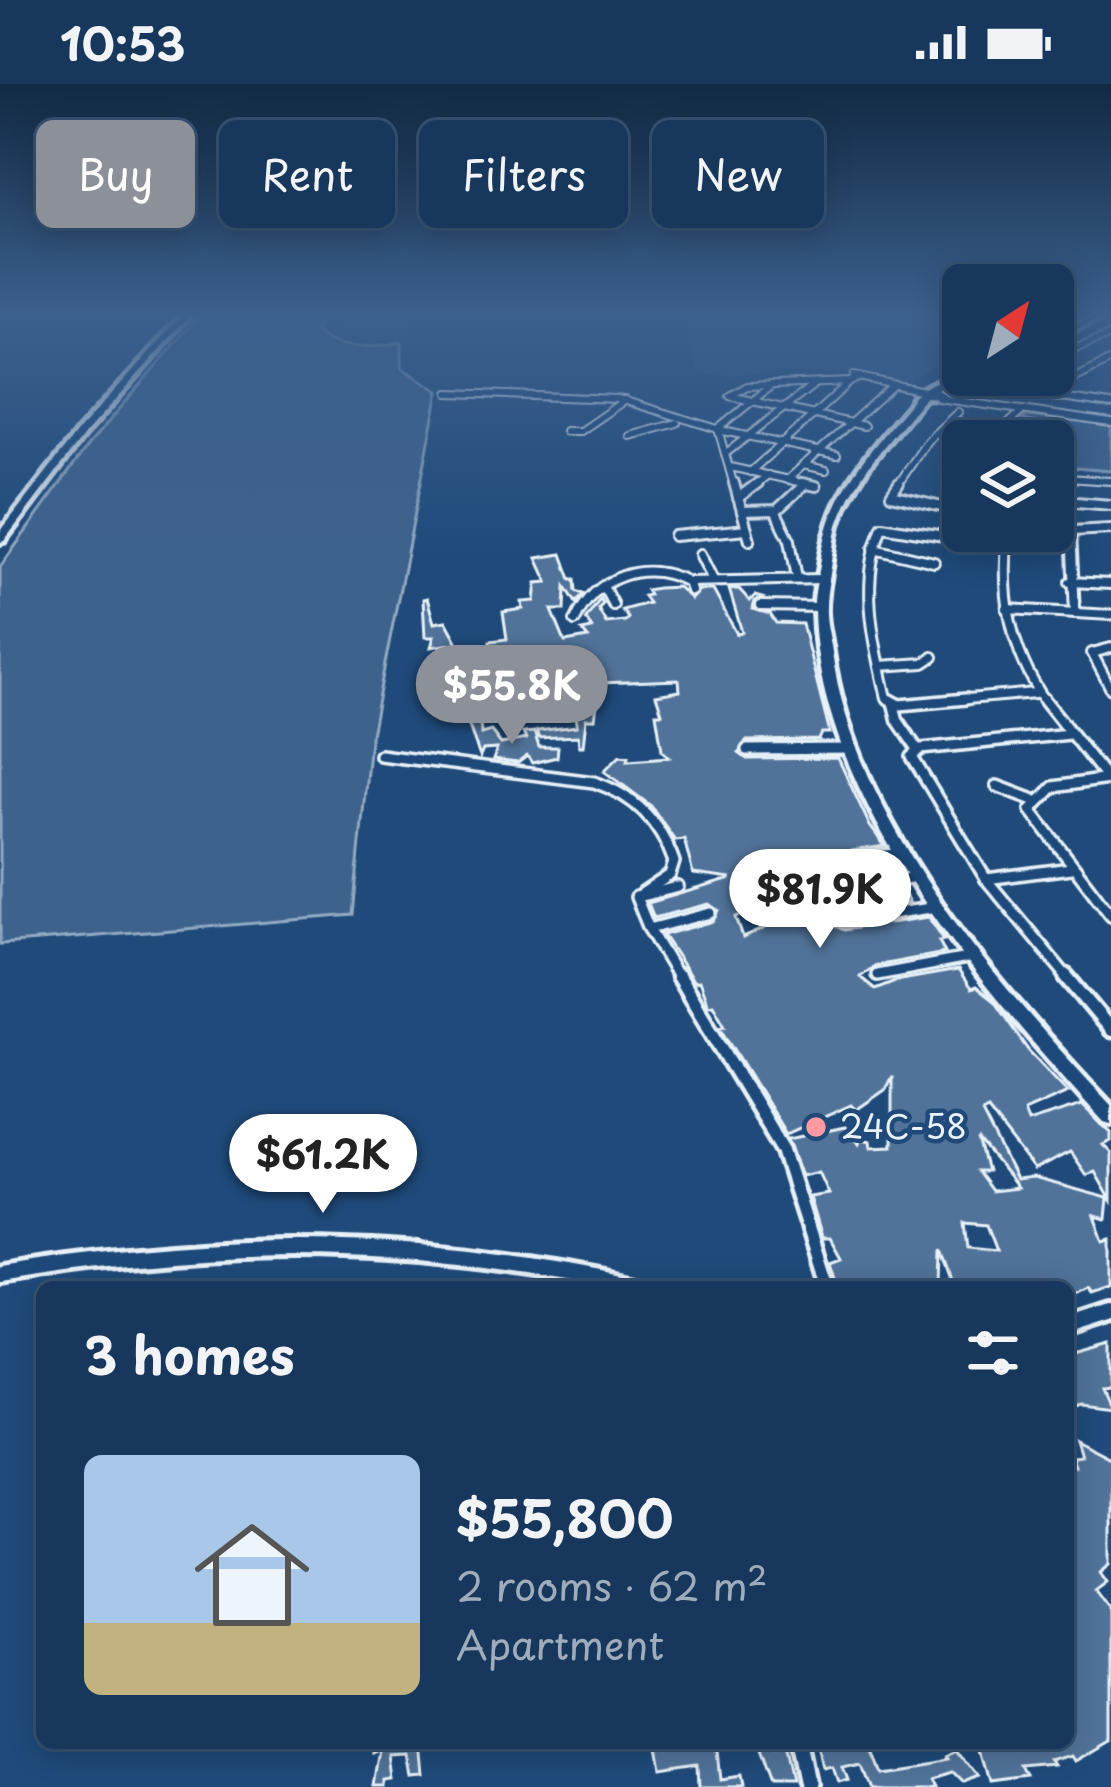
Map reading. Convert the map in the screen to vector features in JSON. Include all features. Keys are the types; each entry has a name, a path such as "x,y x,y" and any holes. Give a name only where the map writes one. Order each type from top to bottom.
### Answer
{"main road":[{"path":"0,539 113,395"},
{"path":"930,395 894,427 842,500 821,579 825,662 850,749 902,853 1028,1029 1111,1117"}],"street":[{"path":"511,395 625,400 680,422 837,455"},
{"path":"731,395 864,426"},
{"path":"718,429 760,395"},
{"path":"725,454 801,395"},
{"path":"750,472 841,395"},
{"path":"787,480 883,395"},
{"path":"933,395 1111,423"},
{"path":"1041,396 1107,405 1100,422"},
{"path":"565,431 580,431 625,400"},
{"path":"950,419 958,412"},
{"path":"1013,420 1021,412"},
{"path":"950,419 955,420"},
{"path":"630,436 680,422"},
{"path":"942,428 905,468 891,495 942,507"},
{"path":"718,429 750,540"},
{"path":"803,465 826,470"},
{"path":"730,467 816,486"},
{"path":"738,498 768,476"},
{"path":"1074,478 1111,481"},
{"path":"742,511 775,510 805,484"},
{"path":"1074,502 1111,505"},
{"path":"775,510 790,540 797,578"},
{"path":"918,750 887,698 880,666 869,596 874,548 880,528 887,524 942,534"},
{"path":"1076,613 1070,582 1072,530 1111,529"},
{"path":"674,536 747,530"},
{"path":"874,548 934,562"},
{"path":"1005,552 1007,609 1024,669 1036,693 1109,778"},
{"path":"700,554 713,580"},
{"path":"574,621 574,615 619,576 643,570 672,572 689,586 713,580 821,579"},
{"path":"1070,582 1111,584"},
{"path":"604,588 613,605"},
{"path":"761,606 819,607"},
{"path":"1007,609 1111,615"},
{"path":"1111,648 1093,652 1111,688"},
{"path":"880,666 933,657"},
{"path":"893,703 1036,693"},
{"path":"1069,734 918,750 912,757 986,879 1111,1030"},
{"path":"747,750 850,749"},
{"path":"380,755 594,782 619,790 652,818 674,862 670,875 635,903 782,1150 825,1281"},
{"path":"1109,778 1054,785 1034,800 1031,814 1109,910"},
{"path":"997,786 1034,800"},
{"path":"855,859 902,853"},
{"path":"986,879 1071,868"},
{"path":"873,883 918,878"},
{"path":"643,893 678,886"},
{"path":"843,921 938,907"},
{"path":"650,929 711,913"},
{"path":"877,975 973,957"},
{"path":"0,1274 142,1250 311,1242 467,1252 598,1281"},
{"path":"1074,1325 1111,1313"},
{"path":"799,1749 807,1787"}],"shaded area":[{"path":"131,395 438,395 370,740 353,915 0,944 0,567 90,443"},
{"path":"1074,422 1111,426 1111,471 1074,468"}],"building":[{"path":"562,554 576,591 583,594 576,603 566,587 565,610 552,610 565,642 588,638 582,631 592,629 586,619 600,599 603,604 598,609 606,623 625,621 628,618 622,610 648,603 643,596 649,595 646,590 657,588 678,587 691,599 699,590 713,590 737,634 742,632 729,589 739,589 750,601 755,596 762,598 753,609 770,614 776,623 802,624 830,733 822,733 819,740 746,741 739,753 747,759 838,758 870,826 885,846 851,851 847,863 856,868 895,863 896,871 869,875 864,885 873,892 901,888 909,902 841,912 835,926 844,930 929,917 944,940 939,941 945,953 875,966 860,977 875,989 958,970 971,989 976,987 994,1001 1028,1050 1068,1092 1024,1111 1028,1122 1082,1105 1111,1133 1111,1141 1103,1145 1111,1153 1111,1200 1095,1172 1086,1175 1070,1152 1034,1170 988,1110 982,1113 1016,1180 1034,1178 1108,1198 1106,1219 1095,1216 1104,1241 1111,1239 1111,1287 1092,1293 1088,1288 1074,1295 1074,1281 953,1281 942,1250 941,1281 836,1281 830,1262 841,1258 830,1238 822,1238 810,1197 829,1194 819,1172 802,1176 788,1139 845,1127 859,1143 861,1138 870,1141 871,1147 892,1146 892,1076 885,1090 856,1110 851,1105 786,1134 720,1026 725,1025 713,1004 708,1005 699,981 694,982 663,935 714,921 719,910 709,904 654,918 648,903 731,879 693,874 684,839 675,840 651,806 604,771 620,755 629,756 628,760 669,757 662,750 656,713 662,713 656,695 680,691 679,680 600,683 595,719 586,719 583,746 578,736 538,738 537,731 577,726 576,713 499,717 501,703 474,703 467,688 418,691 421,677 493,673 490,641 507,639 503,612 523,609 522,602 535,601 537,583 548,582 537,558","holes":["813,907 743,938 736,917 762,909","978,1140 1017,1188 991,1191 977,1172 987,1172","965,1223 986,1225 996,1251 968,1248"]},
{"path":"427,598 434,623 446,621 458,643 431,647 434,637 425,637 423,599"},
{"path":"480,722 481,734 491,731 501,744 526,739 523,733 534,732 539,747 558,747 557,757 532,763 527,756 518,763 493,760 497,749 483,750 480,757 468,723"},
{"path":"1111,1344 1111,1387 1102,1388 1111,1408 1074,1407 1074,1354"},
{"path":"1075,1440 1111,1459 1111,1564 1101,1572 1108,1582 1096,1591 1111,1611 1111,1741 1076,1761 1073,1756 1054,1762 1057,1767 1026,1770 1031,1780 993,1785 984,1749 1024,1749 1026,1753 1074,1749 1074,1457 1080,1456"},
{"path":"374,1749 423,1749 425,1775 415,1776 411,1756 394,1757 397,1780 389,1781 389,1787 377,1787 383,1751 374,1753"},
{"path":"656,1749 717,1749 720,1779 739,1776 741,1787 701,1787 700,1766 660,1772"},
{"path":"757,1749 785,1752 793,1787 771,1787"},
{"path":"818,1749 871,1749 878,1768 947,1757 957,1749 980,1778 962,1784 950,1772 927,1778 931,1787 869,1787 860,1763 842,1767 847,1780 837,1783 832,1768 823,1770"}],"place":[{"name":"24C-58","path":"816,1127"}]}
